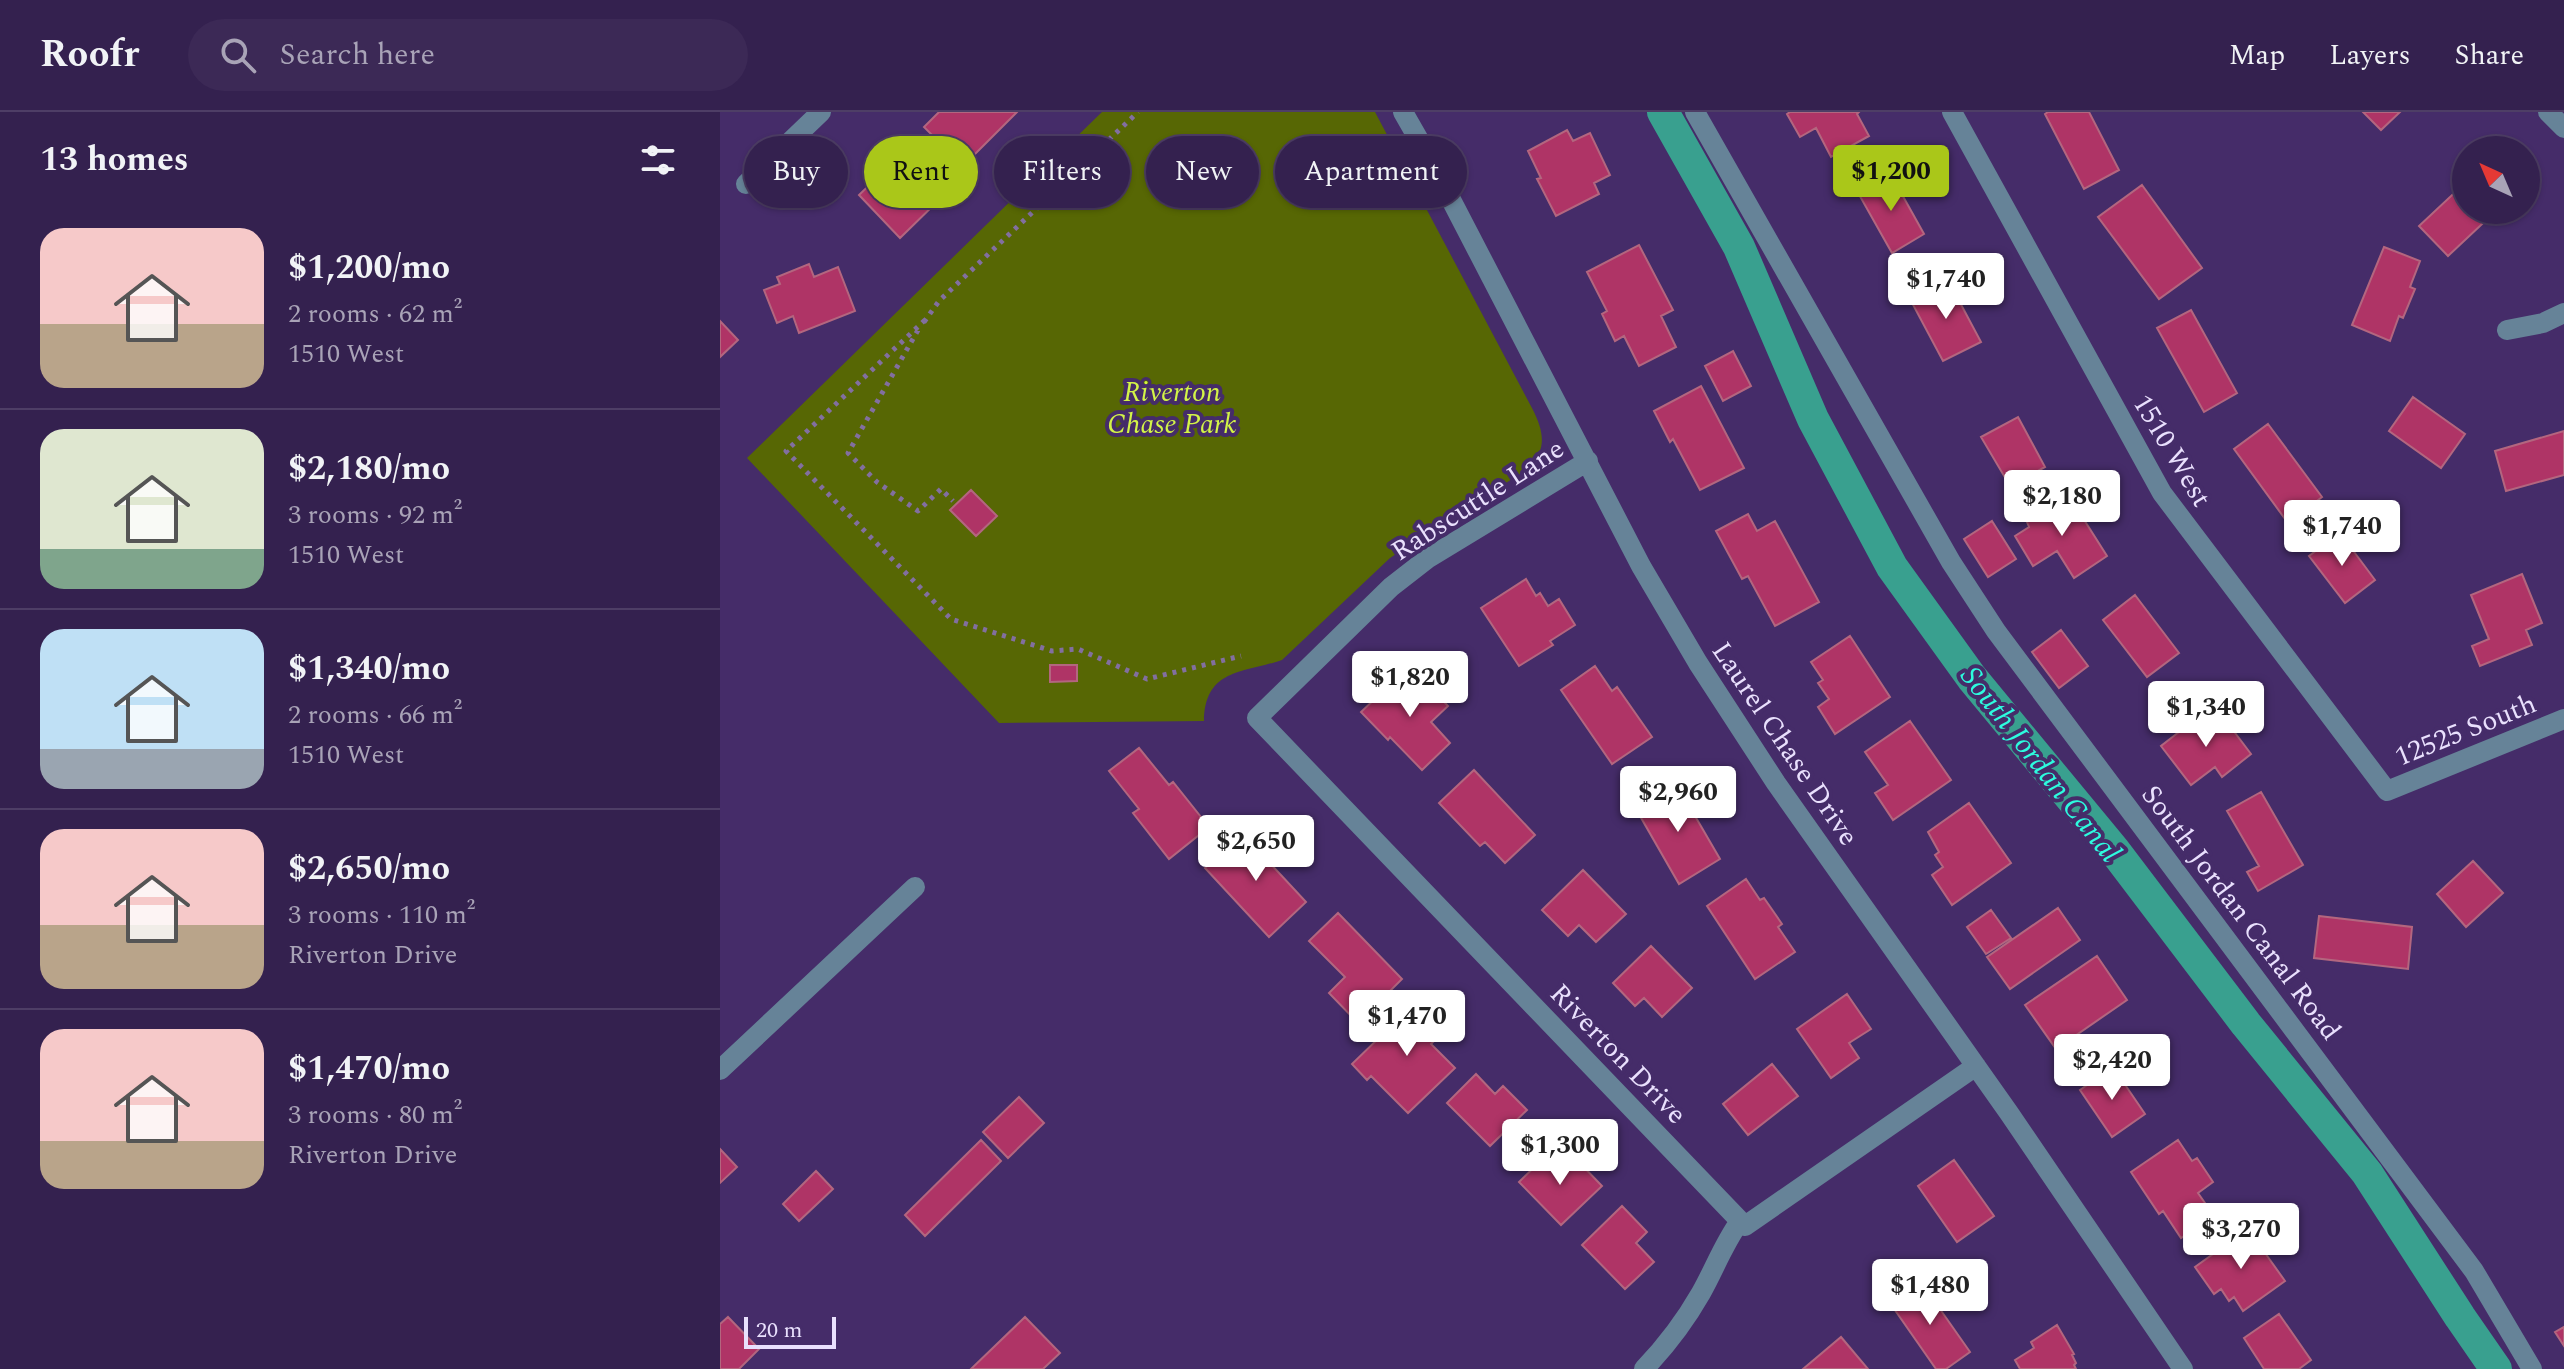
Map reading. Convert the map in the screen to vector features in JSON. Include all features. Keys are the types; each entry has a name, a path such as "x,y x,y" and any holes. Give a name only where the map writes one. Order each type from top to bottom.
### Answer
{"street":[{"path":"796,136 821,112"},
{"name":"Laurel Chase Drive","path":"1403,112 1641,566 1698,663 1776,783 1976,1066 2183,1369"},
{"name":"South Jordan Canal Road","path":"1695,112 1951,562 1996,631 2474,1271 2532,1369"},
{"name":"1510 West","path":"1952,112 2162,493 2387,791"},
{"path":"2548,112 2564,128"},
{"path":"2507,330 2543,323 2564,313"},
{"name":"Rabscuttle Lane","path":"1257,718 1391,587 1588,461"},
{"name":"Riverton Drive","path":"1257,718 1740,1221"},
{"name":"12525 South","path":"2387,791 2564,719"},
{"path":"720,1070 915,887"},
{"path":"1644,1369 1678,1329 1702,1291 1725,1242 1740,1221 1745,1226 1976,1066"}],"path":[{"path":"953,501 941,489 918,511 877,482 848,453 939,301 1138,112"},
{"path":"925,320 786,451 951,619 1052,651 1078,649 1147,679 1241,656"}],"green space":[{"name":"Riverton Chase Park","path":"1102,112 1375,112 1388,136 1275,136 1275,208 1426,208 1540,426 1541,447 1529,468 1390,558 1282,660 1241,671 1219,682 1206,704 1204,721 999,723 747,458 1004,208 1130,208 1130,136 1077,136"}],"building":[{"path":"939,112 1017,112 978,151 978,136 933,136 924,127"},
{"path":"1859,112 1857,114 1869,136 1831,157 1816,128 1800,137 1787,114"},
{"path":"2089,112 2119,170 2084,189 2045,114"},
{"path":"2363,112 2400,112 2381,130"},
{"path":"1567,130 1573,141 1590,133 1610,175 1594,183 1599,194 1556,216 1537,179 1541,178 1528,151"},
{"path":"1890,173 1924,234 1892,253 1857,191"},
{"path":"2142,185 2202,268 2159,299 2098,217"},
{"path":"2452,195 2452,224 2482,224 2448,256 2419,226"},
{"path":"871,208 931,208 900,238"},
{"path":"1639,245 1673,310 1661,316 1676,347 1639,366 1624,336 1615,341 1602,314 1607,311 1587,272"},
{"path":"2384,247 2420,261 2410,287 2415,289 2403,318 2399,316 2390,341 2352,325"},
{"path":"809,264 814,277 838,267 855,311 799,333 793,316 777,323 764,290 780,284 777,277"},
{"path":"1948,280 1981,342 1943,361 1911,301"},
{"path":"2191,310 2237,393 2204,412 2157,328"},
{"path":"720,321 738,340 720,357"},
{"path":"1733,351 1751,386 1723,401 1705,366"},
{"path":"1701,386 1744,468 1700,490 1654,411"},
{"path":"2413,397 2465,434 2441,468 2389,431"},
{"path":"2018,417 2045,467 2010,486 1981,437"},
{"path":"2268,424 2322,497 2288,523 2234,449"},
{"path":"2564,431 2564,475 2506,491 2495,451"},
{"path":"971,490 997,516 976,536 950,510"},
{"path":"2069,496 2107,556 2074,578 2057,551 2033,566 2015,536 2029,527 2027,522"},
{"path":"1748,514 1757,531 1775,521 1819,602 1775,626 1748,576 1742,579 1716,531"},
{"path":"1992,521 2016,559 1988,577 1964,539"},
{"path":"2340,533 2375,580 2345,603 2309,556"},
{"path":"2522,574 2542,623 2526,630 2532,645 2480,666 2472,646 2489,639 2471,595"},
{"path":"1526,579 1536,596 1540,593 1548,606 1559,599 1575,625 1550,641 1553,645 1519,666 1481,608"},
{"path":"2135,595 2179,653 2147,677 2103,620"},
{"path":"2061,630 2088,666 2059,688 2032,652"},
{"path":"1850,636 1890,697 1835,734 1818,707 1829,699 1818,683 1823,680 1811,662"},
{"path":"1050,665 1077,665 1077,681 1050,682"},
{"path":"1595,666 1612,691 1617,687 1652,737 1612,764 1561,690"},
{"path":"1416,672 1448,706 1431,722 1450,743 1422,770 1361,712 1397,678 1403,685"},
{"path":"2206,711 2218,727 2226,721 2251,754 2222,777 2215,767 2191,785 2161,746"},
{"path":"1910,721 1951,780 1893,820 1875,793 1888,785 1865,752"},
{"path":"1139,748 1169,785 1173,782 1209,827 1169,859 1133,813 1139,809 1109,771"},
{"path":"1474,770 1535,835 1505,863 1485,842 1480,846 1439,803"},
{"path":"1677,785 1720,859 1679,884 1636,809"},
{"path":"2261,792 2303,865 2258,891 2247,872 2259,866 2227,811"},
{"path":"1969,803 2011,863 1952,905 1932,875 1943,867 1935,855 1939,852 1928,832"},
{"path":"1249,828 1274,855 1268,861 1306,902 1269,937 1205,868"},
{"path":"2473,861 2503,893 2466,927 2437,894"},
{"path":"1583,870 1626,914 1596,942 1579,925 1568,936 1542,910"},
{"path":"1746,879 1782,924 1778,927 1795,952 1755,979 1707,906"},
{"path":"2058,908 2080,940 2010,989 1987,957"},
{"path":"1991,910 2011,938 1986,954 1967,927"},
{"path":"1338,913 1402,979 1358,1023 1329,993 1345,977 1309,941"},
{"path":"2319,916 2412,927 2408,969 2314,958"},
{"path":"1651,946 1692,988 1662,1017 1644,998 1635,1006 1613,983"},
{"path":"2097,956 2127,1000 2056,1049 2025,1005"},
{"path":"1847,994 1871,1029 1849,1043 1859,1058 1831,1078 1797,1029"},
{"path":"1419,999 1447,1028 1431,1044 1455,1068 1408,1113 1371,1076 1367,1080 1352,1064"},
{"path":"1772,1064 1798,1096 1748,1135 1723,1104"},
{"path":"2113,1067 2145,1114 2112,1137 2080,1090"},
{"path":"1476,1074 1495,1094 1503,1086 1527,1110 1490,1146 1447,1103"},
{"path":"1019,1097 1044,1123 1008,1158 983,1132"},
{"path":"981,1140 1001,1161 925,1236 905,1215"},
{"path":"2178,1140 2192,1161 2197,1158 2213,1182 2198,1193 2214,1216 2181,1238 2163,1211 2159,1214 2131,1172"},
{"path":"720,1149 737,1167 720,1183"},
{"path":"1549,1153 1566,1171 1577,1160 1602,1186 1561,1225 1519,1182"},
{"path":"1954,1160 1994,1216 1957,1242 1918,1186"},
{"path":"816,1171 833,1189 799,1221 783,1204"},
{"path":"1622,1206 1647,1232 1636,1243 1654,1262 1625,1289 1582,1245"},
{"path":"2248,1229 2285,1281 2243,1311 2234,1297 2229,1301 2221,1289 2214,1294 2195,1267"},
{"path":"1921,1282 1970,1352 1946,1369 1936,1369 1890,1303"},
{"path":"2279,1314 2311,1360 2299,1369 2264,1369 2244,1338"},
{"path":"728,1317 759,1349 739,1369 720,1369 720,1324"},
{"path":"1025,1317 1060,1353 1043,1369 971,1369"},
{"path":"2057,1325 2074,1354 2076,1369 2020,1369 2015,1360 2034,1348 2031,1342"},
{"path":"2564,1327 2564,1346 2555,1332"},
{"path":"1841,1337 1868,1369 1803,1369"}],"waterway":[{"name":"South Jordan Canal","path":"1663,112 1739,247 1813,419 1892,567 1972,678 2114,850 2246,1024 2367,1173 2496,1369"}]}
